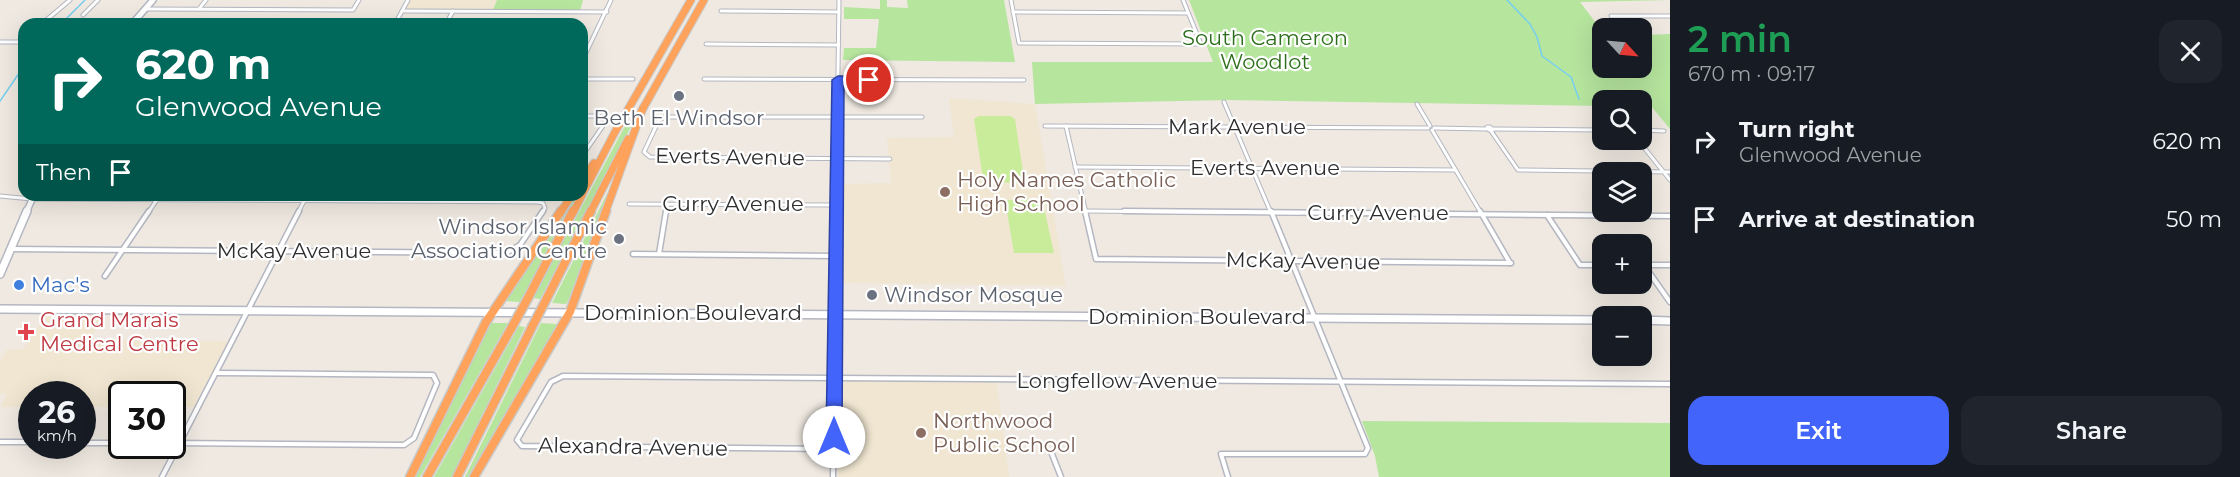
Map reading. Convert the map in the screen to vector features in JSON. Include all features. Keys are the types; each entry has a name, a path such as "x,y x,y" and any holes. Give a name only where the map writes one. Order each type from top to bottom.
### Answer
{"highway":[{"path":"588,184 691,0"},
{"path":"457,477 643,108 704,0"},
{"path":"474,477 570,312 643,108"},
{"path":"588,171 615,132"},
{"path":"410,477 492,312 568,201"},
{"path":"427,477 528,298 579,201"}],"street":[{"path":"49,18 70,0"},
{"path":"83,15 98,0"},
{"path":"137,18 153,0"},
{"path":"198,9 206,0"},
{"path":"145,9 353,10 359,0"},
{"path":"398,18 408,0"},
{"path":"588,49 612,0"},
{"path":"833,477 839,0"},
{"path":"1011,0 1019,43 1201,44 1183,0"},
{"path":"402,11 607,12"},
{"path":"450,18 453,11"},
{"path":"721,11 839,12"},
{"path":"1013,12 1188,13"},
{"path":"1611,16 1670,16"},
{"path":"0,42 18,42"},
{"path":"706,44 839,45"},
{"path":"588,79 633,79"},
{"path":"704,79 1024,80"},
{"path":"1224,102 1368,448 1365,454 1221,454 1228,477"},
{"path":"1417,104 1511,263"},
{"path":"588,116 599,116 605,119 605,123 588,147"},
{"name":"Everts Avenue","path":"838,117 665,117 659,120 644,152 650,158 890,159"},
{"path":"838,117 922,117"},
{"name":"Mark Avenue","path":"1046,126 1592,130"},
{"path":"1066,126 1085,211"},
{"path":"1490,130 1518,170 1670,172"},
{"path":"1652,130 1664,130"},
{"path":"1646,150 1670,180"},
{"name":"Everts Avenue","path":"1076,167 1455,170"},
{"path":"0,196 18,197"},
{"path":"0,274 31,201"},
{"path":"105,276 155,201"},
{"path":"186,431 304,201"},
{"name":"McKay Avenue","path":"10,249 506,253 520,245 545,208 543,203 537,202 304,201"},
{"name":"Curry Avenue","path":"629,204 836,205"},
{"path":"659,254 668,204"},
{"name":"Curry Avenue","path":"1085,211 1669,217"},
{"name":"McKay Avenue","path":"1085,211 1096,259 1511,263"},
{"path":"1547,215 1580,265 1592,265"},
{"path":"633,254 835,256"},
{"path":"1652,265 1670,266"},
{"path":"1652,277 1670,302"},
{"name":"Dominion Boulevard","path":"0,309 1592,320"},
{"path":"1652,321 1670,321"},
{"path":"186,444 404,445 414,438 437,383 433,375 216,373"},
{"name":"Longfellow Avenue","path":"563,376 1670,384"},
{"name":"Alexandra Avenue","path":"563,376 551,382 520,433 517,440 522,446 834,450"},
{"path":"0,442 18,442"},
{"path":"1052,454 1061,477"},
{"path":"162,477 171,459"}],"shaded area":[{"path":"409,0 497,0 493,10 408,9 406,7"},
{"name":"Holy Names Catholic High School","path":"949,98 1035,104 1066,286 841,283 840,184 891,183 887,138 954,137"},
{"path":"48,313 106,313 90,339 229,341 194,407 186,407 186,381 108,381 108,407 96,407 96,381 18,381 18,407 0,407 7,394 0,394 0,361 7,350 23,349"},
{"name":"Northwood Public School","path":"846,381 997,383 1009,477 838,477 839,389"}],"green space":[{"path":"497,0 583,0 580,11 493,10"},
{"path":"880,0 887,0 887,7 908,8 907,0 1004,0 1015,62 843,60 844,48 876,48 879,19 844,19 844,7 880,9"},
{"name":"South Cameron Woodlot","path":"1189,0 1670,0 1580,2 1592,18 1592,78 1652,78 1652,35 1670,34 1670,129 1652,107 1652,90 1592,90 1592,106 1228,100 1035,104 1032,62 1213,62"},
{"path":"979,116 1010,116 1015,119 1024,179 1021,183 987,182 983,179 974,119"},
{"path":"630,125 631,127 540,299 533,298 585,201 588,201 588,195 625,126"},
{"path":"611,186 568,301 566,304 552,303"},
{"path":"1042,199 1054,253 1014,253 1005,200"},
{"path":"571,201 575,201 520,302 505,301"},
{"path":"491,323 508,323 420,477 414,477"},
{"path":"541,323 557,324 470,477 465,477"},
{"path":"519,326 525,327 452,477 434,477"},
{"path":"1362,421 1670,423 1670,477 1379,477 1375,456"}],"waterway":[{"path":"67,18 85,0"},
{"path":"1507,0 1530,24 1537,37 1542,56 1571,77 1579,99"},
{"path":"0,101 18,75"}],"place":[{"name":"Beth El Windsor","path":"679,96"},
{"name":"Holy Names Catholic High School","path":"945,192"},
{"name":"Windsor Islamic Association Centre","path":"619,239"},
{"name":"Mac's","path":"19,285"},
{"name":"Windsor Mosque","path":"872,295"},
{"name":"Grand Marais Medical Centre","path":"26,332"},
{"name":"Northwood Public School","path":"921,433"}],"route":[{"path":"834,437 838,80 869,80"}]}
